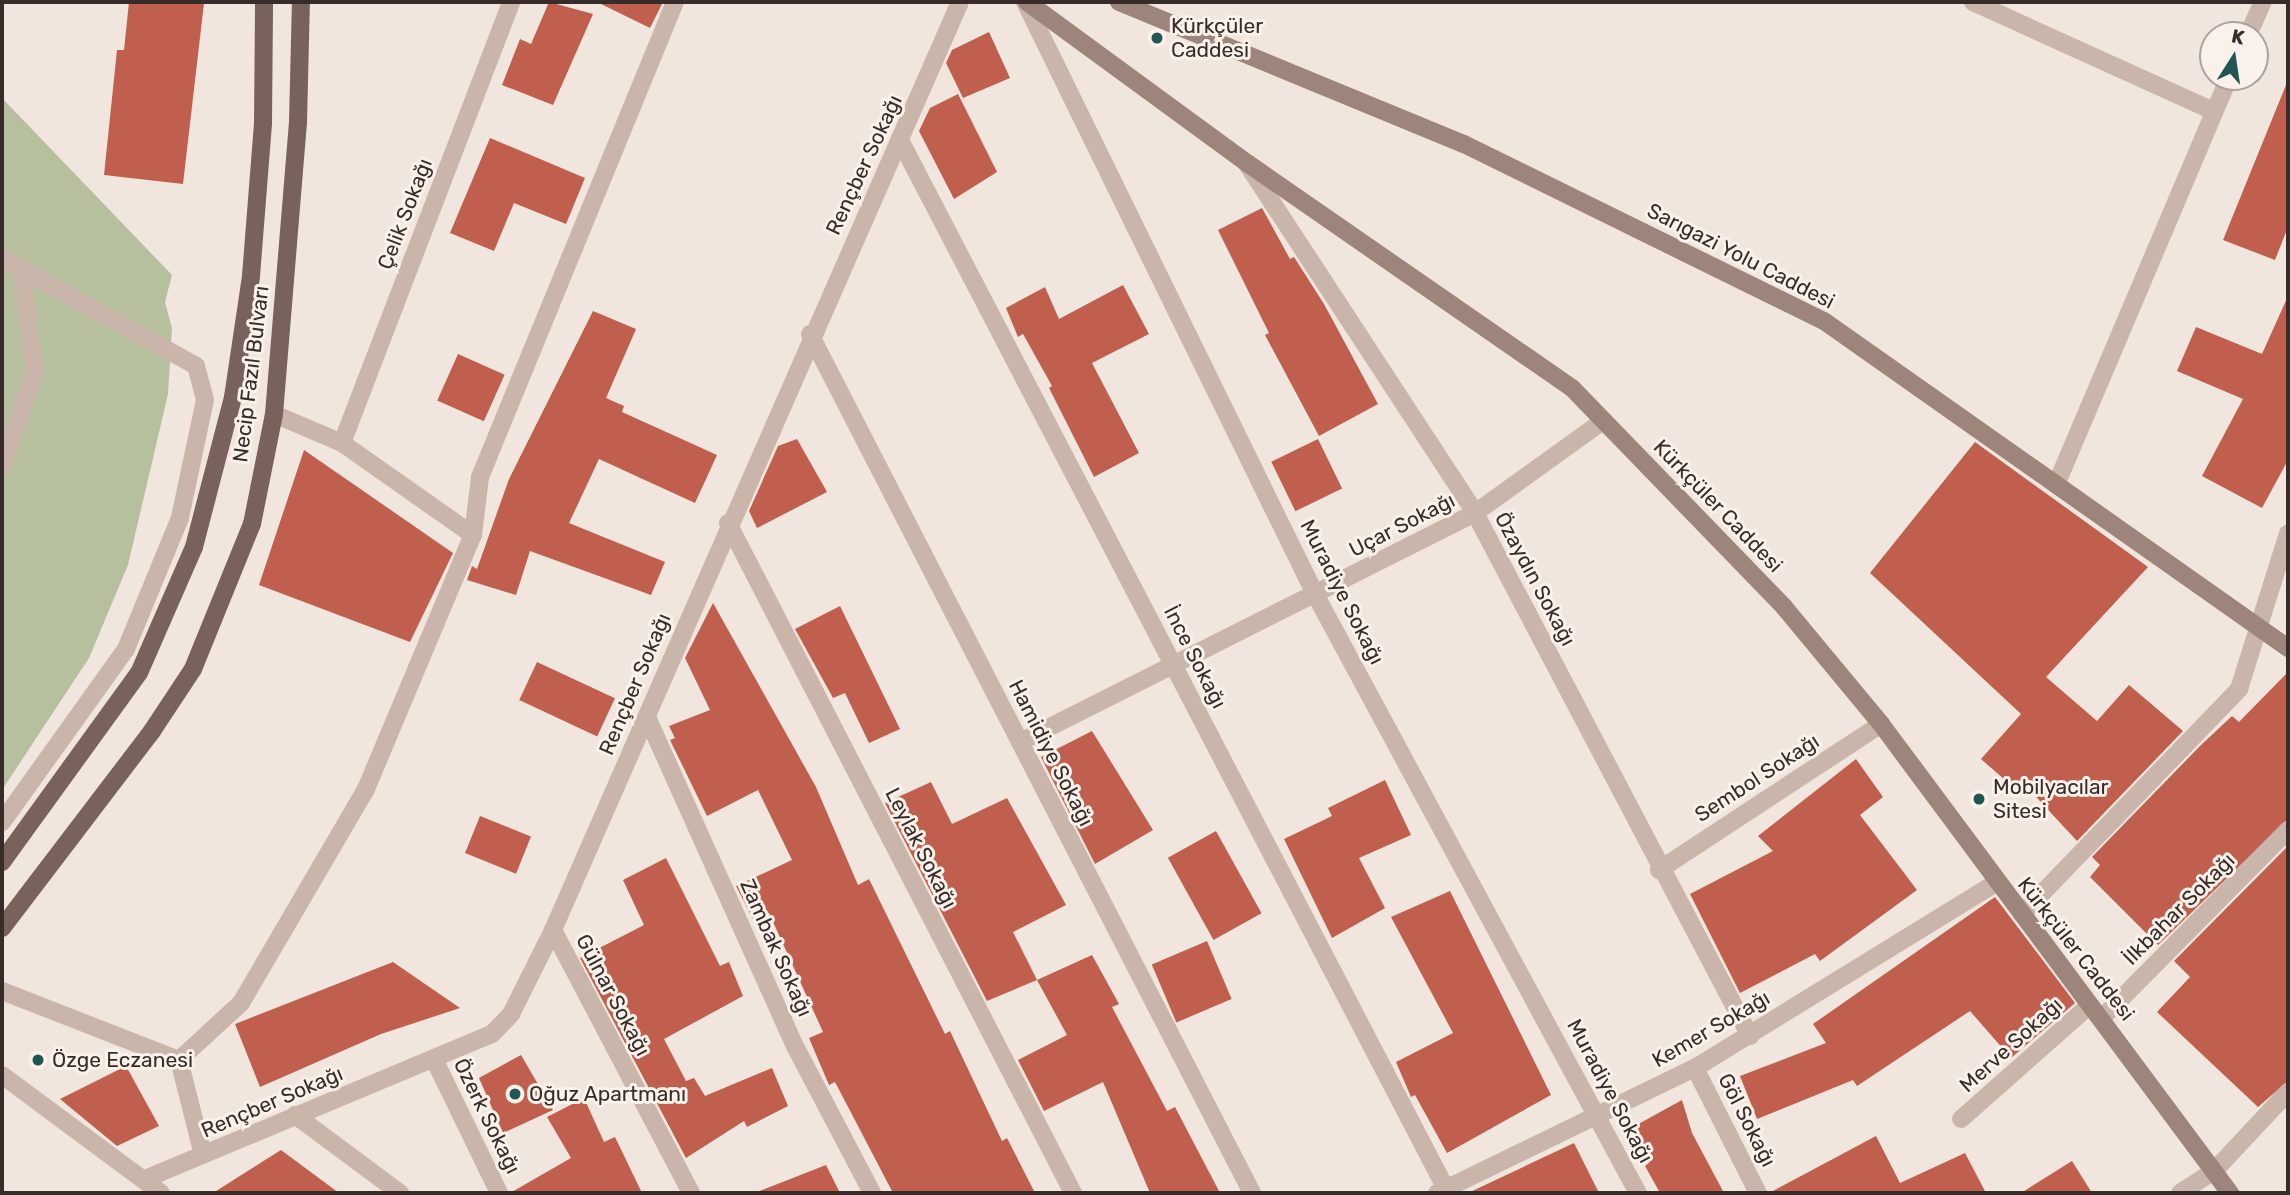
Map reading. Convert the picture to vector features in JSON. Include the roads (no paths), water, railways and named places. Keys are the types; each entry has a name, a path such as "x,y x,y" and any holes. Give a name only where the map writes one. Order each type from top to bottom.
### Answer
{"main road":[{"name":"Necip Fazıl Bulvarı","path":"2,862 139,673 194,547 233,397 251,276 262,123 264,2"},
{"name":"Necip Fazıl Bulvarı","path":"2,928 152,732 193,669 252,524 274,414 298,122 302,2"},
{"name":"Kürkçüler Caddesi","path":"1026,2 1247,163 1572,388 1784,607 1881,724 1996,883 2230,1193"},
{"name":"Sarıgazi Yolu Caddesi","path":"1119,2 1464,144 1824,321 2288,648"}],"street":[{"name":"Çelik Sokağı","path":"342,443 511,2"},
{"path":"179,1060 241,1003 366,789 473,535 480,477 675,2"},
{"name":"Rençber Sokağı","path":"145,1179 492,1034 511,1014 553,929 647,717 810,334 901,142 960,2"},
{"name":"Muradiye Sokağı","path":"1026,2 1315,594 1598,1114 1638,1193"},
{"path":"1973,2 2213,111"},
{"path":"2254,21 2263,2"},
{"path":"2056,485 2222,91"},
{"name":"İnce Sokağı","path":"901,142 1172,661 1444,1192"},
{"name":"Özaydın Sokağı","path":"1247,163 1475,513 1659,870 1750,1036"},
{"path":"2,258 196,366 205,400 180,519 125,649 2,822"},
{"path":"2,467 35,371 20,269"},
{"name":"Hamidiye Sokağı","path":"810,334 1252,1193"},
{"path":"274,414 342,443 473,535"},
{"name":"Uçar Sokağı","path":"1020,742 1172,661 1315,594 1475,513 1603,421"},
{"name":"Leylak Sokağı","path":"728,523 1073,1193"},
{"path":"2022,914 2239,689 2288,534"},
{"name":"Zambak Sokağı","path":"647,717 796,1048 872,1193"},
{"name":"Sembol Sokağı","path":"1659,870 1881,724"},
{"name":"İlkbahar Sokağı","path":"2096,1012 2288,830"},
{"name":"Kemer Sokağı","path":"1444,1192 1695,1068 1996,883"},
{"name":"Gülnar Sokağı","path":"553,929 691,1193"},
{"path":"2,991 179,1060"},
{"name":"Merve Sokağı","path":"1961,1119 2096,1012"},
{"name":"Özerk Sokağı","path":"434,1059 499,1193"},
{"path":"179,1060 203,1155"},
{"name":"Göl Sokağı","path":"1695,1068 1758,1193"},
{"path":"2,1075 78,1137 145,1179 161,1193"},
{"path":"2180,1193 2215,1170 2288,1092"},
{"path":"295,1115 400,1193"}],"place":[{"name":"Kürkçüler Caddesi","path":"1157,38"},
{"name":"Mobilyacılar Sitesi","path":"1979,799"},
{"name":"Özge Eczanesi","path":"38,1060"},
{"name":"Oğuz Apartmanı","path":"515,1094"}]}
